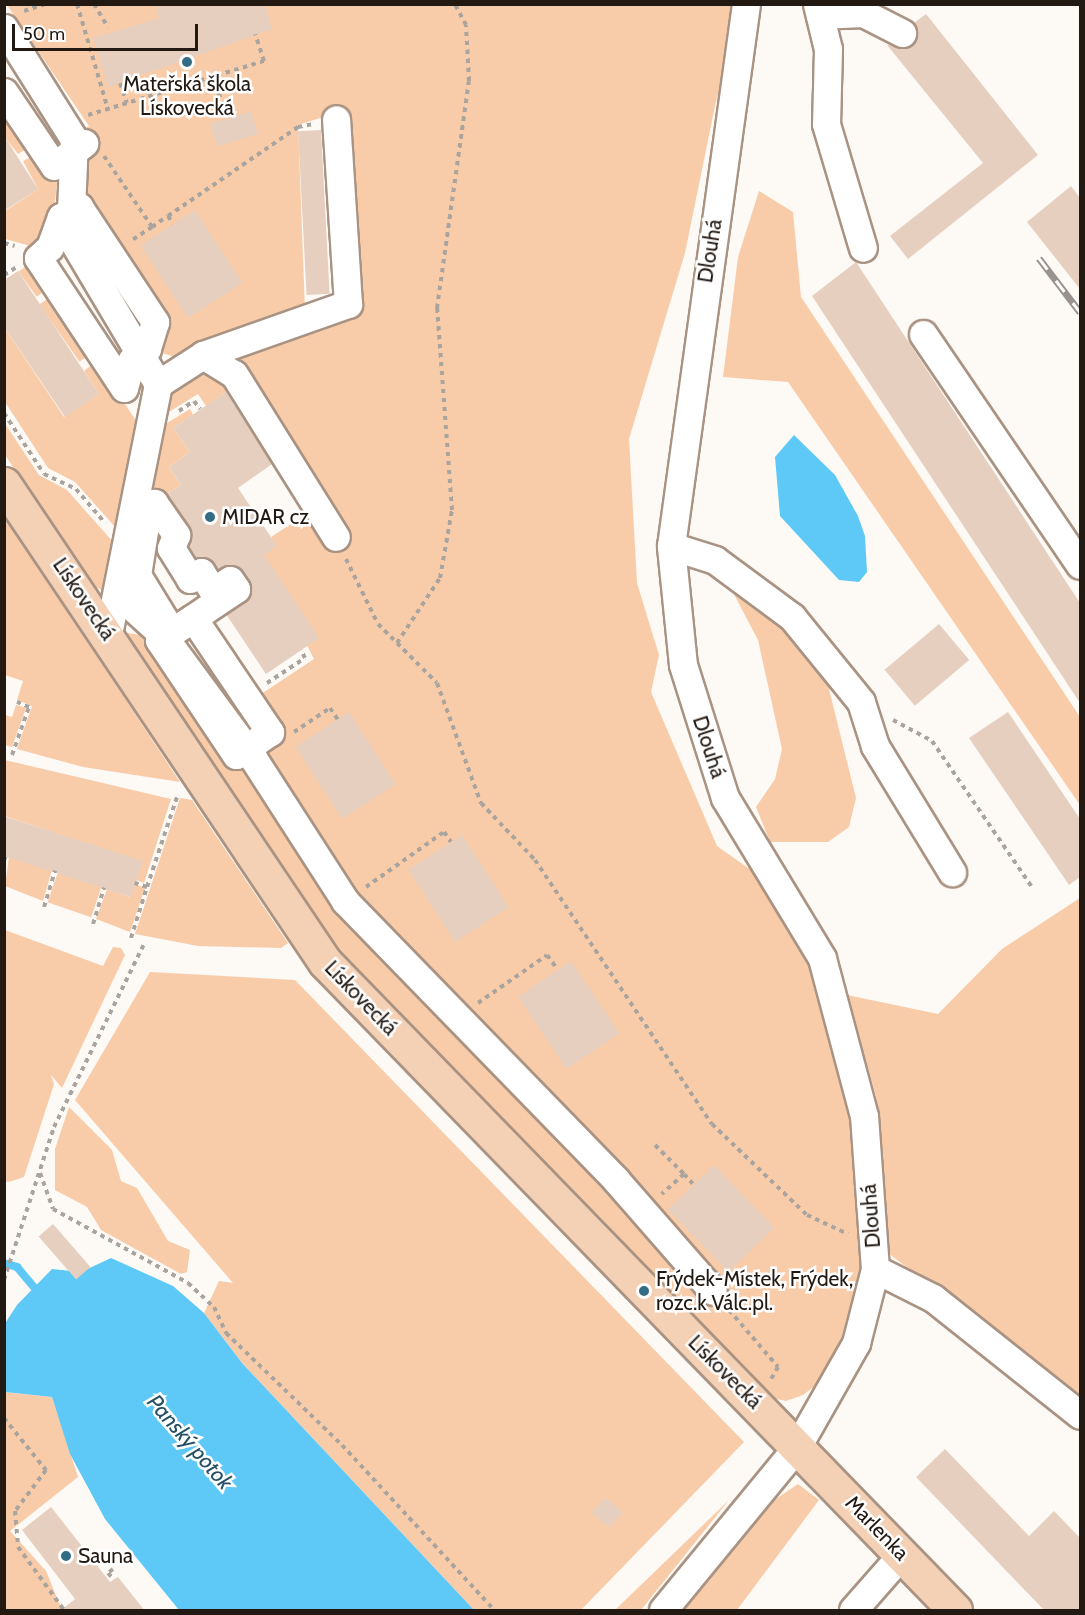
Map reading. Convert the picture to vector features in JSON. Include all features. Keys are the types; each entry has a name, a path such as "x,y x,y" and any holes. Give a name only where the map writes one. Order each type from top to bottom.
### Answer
{"main road":[{"name":"Lískovecká","path":"4,484 108,635 325,962 797,1447"},
{"name":"Marlenka","path":"797,1447 955,1611"}],"street":[{"name":"Dlouhá","path":"663,1611 797,1447 856,1343 874,1257 864,1116 822,958 725,798 683,665 671,546 746,4"},
{"path":"863,248 826,124 828,49 818,10 864,13 902,33"},
{"path":"4,16 74,118 84,143 54,166 4,92"},
{"path":"4,28 76,149 70,236 158,384 129,552 120,596 108,635"},
{"path":"158,384 203,355 348,304 336,119"},
{"path":"71,210 61,217 53,242 38,258 124,388 140,353"},
{"path":"923,334 1080,565"},
{"path":"203,355 234,374 336,537"},
{"path":"177,629 236,589 230,580 213,591 201,572 190,579 171,548 176,535 154,503 148,506 137,575 177,629 246,748 345,901 462,1017 644,1211 713,1292"},
{"path":"671,546 715,560 752,582 792,617 861,702 875,746 952,872"},
{"path":"120,596 177,629"},
{"path":"874,1257 933,1298 1080,1415"},
{"path":"853,1611 902,1554"}],"path":[{"path":"77,4 108,109"},
{"path":"94,4 108,27"},
{"path":"397,643 440,578 452,510 437,308 470,81 466,25 455,4"},
{"path":"74,118 264,61 255,34"},
{"path":"213,76 227,118"},
{"path":"120,83 127,103"},
{"path":"152,227 298,127 336,119"},
{"path":"168,216 173,224"},
{"path":"4,275 24,263"},
{"path":"4,414 44,474 76,489 129,552"},
{"path":"336,537 378,624 437,683 481,803 535,860 712,1124 807,1215 874,1257"},
{"path":"12,755 29,707 17,702"},
{"path":"861,702 932,741 1032,887"},
{"path":"131,938 179,789"},
{"path":"345,901 444,832 451,842"},
{"path":"4,861 6,855"},
{"path":"44,907 55,871"},
{"path":"135,883 147,887"},
{"path":"93,924 104,888"},
{"path":"4,1280 25,1226 54,1127 145,942"},
{"path":"462,1017 547,955 557,969"},
{"path":"655,1145 693,1184"},
{"path":"40,1173 53,1209 188,1283 214,1307 226,1333 342,1445 494,1611"},
{"path":"644,1211 684,1174"},
{"path":"713,1292 778,1367 756,1403"},
{"path":"4,1419 46,1470 15,1511 18,1547 64,1611"},
{"path":"113,1569 108,1573 114,1580"}],"shaded area":[{"path":"7,5 736,5 740,27 716,101 685,253 629,439 637,583 659,655 651,692 717,846 779,890 833,1018 856,1124 861,1265 843,1334 820,1382 803,1395 786,1401 768,1397 370,988 328,936 132,649 127,633 157,637 236,754 269,732 249,702 314,659 261,557 276,546 271,537 311,511 225,357 346,309 362,288 345,110 298,125 305,310 179,358 147,349 155,322 81,212 81,130 89,126"},
{"path":"4,105 30,147 18,154 5,138"},
{"path":"38,154 57,183 53,220 38,248 5,239 5,211 38,189 23,161"},
{"path":"759,191 793,212 801,297 1080,717 1080,805 788,382 723,377 738,257"},
{"path":"29,264 47,289 37,297 18,272"},
{"path":"50,297 90,354 80,362 39,304"},
{"path":"4,327 64,417 99,394 84,371 97,361 142,430 124,537 75,482 48,468 5,402"},
{"path":"190,370 221,372 279,458 275,465 226,392 206,406 198,394 164,415 167,388"},
{"path":"190,409 193,415 173,428 190,452 169,467 181,485 148,506 162,426"},
{"path":"4,422 39,475 67,490 122,552 108,593 91,585 5,455"},
{"path":"4,516 180,782 83,767 17,749 32,706 17,700 23,681 5,675"},
{"path":"728,583 788,623 825,673 856,798 849,827 828,842 770,842 756,807 775,779 782,749 758,640"},
{"path":"16,705 26,708 12,747 5,745 5,715 12,717"},
{"path":"5,760 171,799 144,883 136,880 142,862 5,816"},
{"path":"180,798 192,800 288,943 281,948 198,946 135,934"},
{"path":"9,856 52,870 43,901 5,886"},
{"path":"58,872 101,887 91,917 48,902"},
{"path":"135,884 145,888 130,932 96,919 107,889 130,897"},
{"path":"1080,898 1080,1398 888,1253 876,1096 847,995 938,1014 1002,949"},
{"path":"5,930 103,966 113,947 121,948 125,955 62,1088 51,1075 54,1084 24,1177 9,1182 4,1181"},
{"path":"150,972 295,980 744,1442 581,1610 474,1610 242,1363 204,1313 219,1281 233,1283 75,1100"},
{"path":"69,1107 112,1150 121,1181 137,1188 168,1241 190,1250 187,1272 181,1274 101,1230 87,1207 55,1190 55,1149"},
{"path":"4,1392 52,1397 78,1477 10,1531 46,1571 62,1610 5,1610"},
{"path":"798,1484 819,1500 737,1610 679,1610 761,1509"},
{"path":"729,1500 641,1610 615,1610"}],"water":[{"path":"794,435 835,475 858,516 865,536 867,572 859,582 839,580 780,516 775,457"},
{"path":"111,1258 173,1286 204,1313 242,1363 474,1610 179,1610 105,1519 70,1454 52,1397 5,1392 4,1325 17,1305 52,1269 81,1272"}],"building":[{"path":"156,4 265,4 272,29 108,87 93,38 159,18"},
{"path":"926,14 1038,155 908,259 890,236 983,163 887,45 911,46 918,33 914,23"},
{"path":"251,111 258,134 217,147 210,124"},
{"path":"321,130 330,294 307,295 298,131"},
{"path":"4,136 38,189 4,211"},
{"path":"1071,186 1080,198 1080,289 1027,222"},
{"path":"195,210 242,283 188,318 140,245"},
{"path":"856,262 1080,603 1080,703 812,296"},
{"path":"18,271 99,394 65,417 4,327 4,280"},
{"path":"226,392 272,464 238,488 277,546 264,555 319,638 266,674 226,614 250,596 249,580 236,566 218,569 208,558 195,558 188,546 189,527 167,494 181,485 169,467 190,452 173,428"},
{"path":"939,624 969,660 915,706 885,670"},
{"path":"349,712 396,784 342,819 295,747"},
{"path":"1008,712 1080,819 1080,877 1069,885 969,738"},
{"path":"4,816 143,861 131,897 4,856"},
{"path":"462,835 509,907 455,942 408,870"},
{"path":"571,961 620,1033 567,1069 518,997"},
{"path":"714,1165 774,1228 728,1272 668,1209"},
{"path":"53,1224 90,1267 76,1279 39,1236"},
{"path":"945,1449 1029,1536 1054,1511 1080,1538 1080,1611 1045,1611 916,1477"},
{"path":"606,1497 623,1513 608,1528 592,1512"},
{"name":"Sauna","path":"51,1507 110,1582 118,1577 145,1611 60,1611 75,1599 22,1530"}],"waterway":[{"name":"Panský potok","path":"4,1263 17,1267 39,1293"}],"railway":[{"path":"1039,258 1080,312"}],"place":[{"name":"Mateřská škola Lískovecká","path":"187,62"},
{"name":"MIDAR cz","path":"210,517"},
{"name":"Frýdek-Místek, Frýdek, rozc.k Válc.pl.","path":"644,1291"},
{"name":"Sauna","path":"66,1556"}]}
